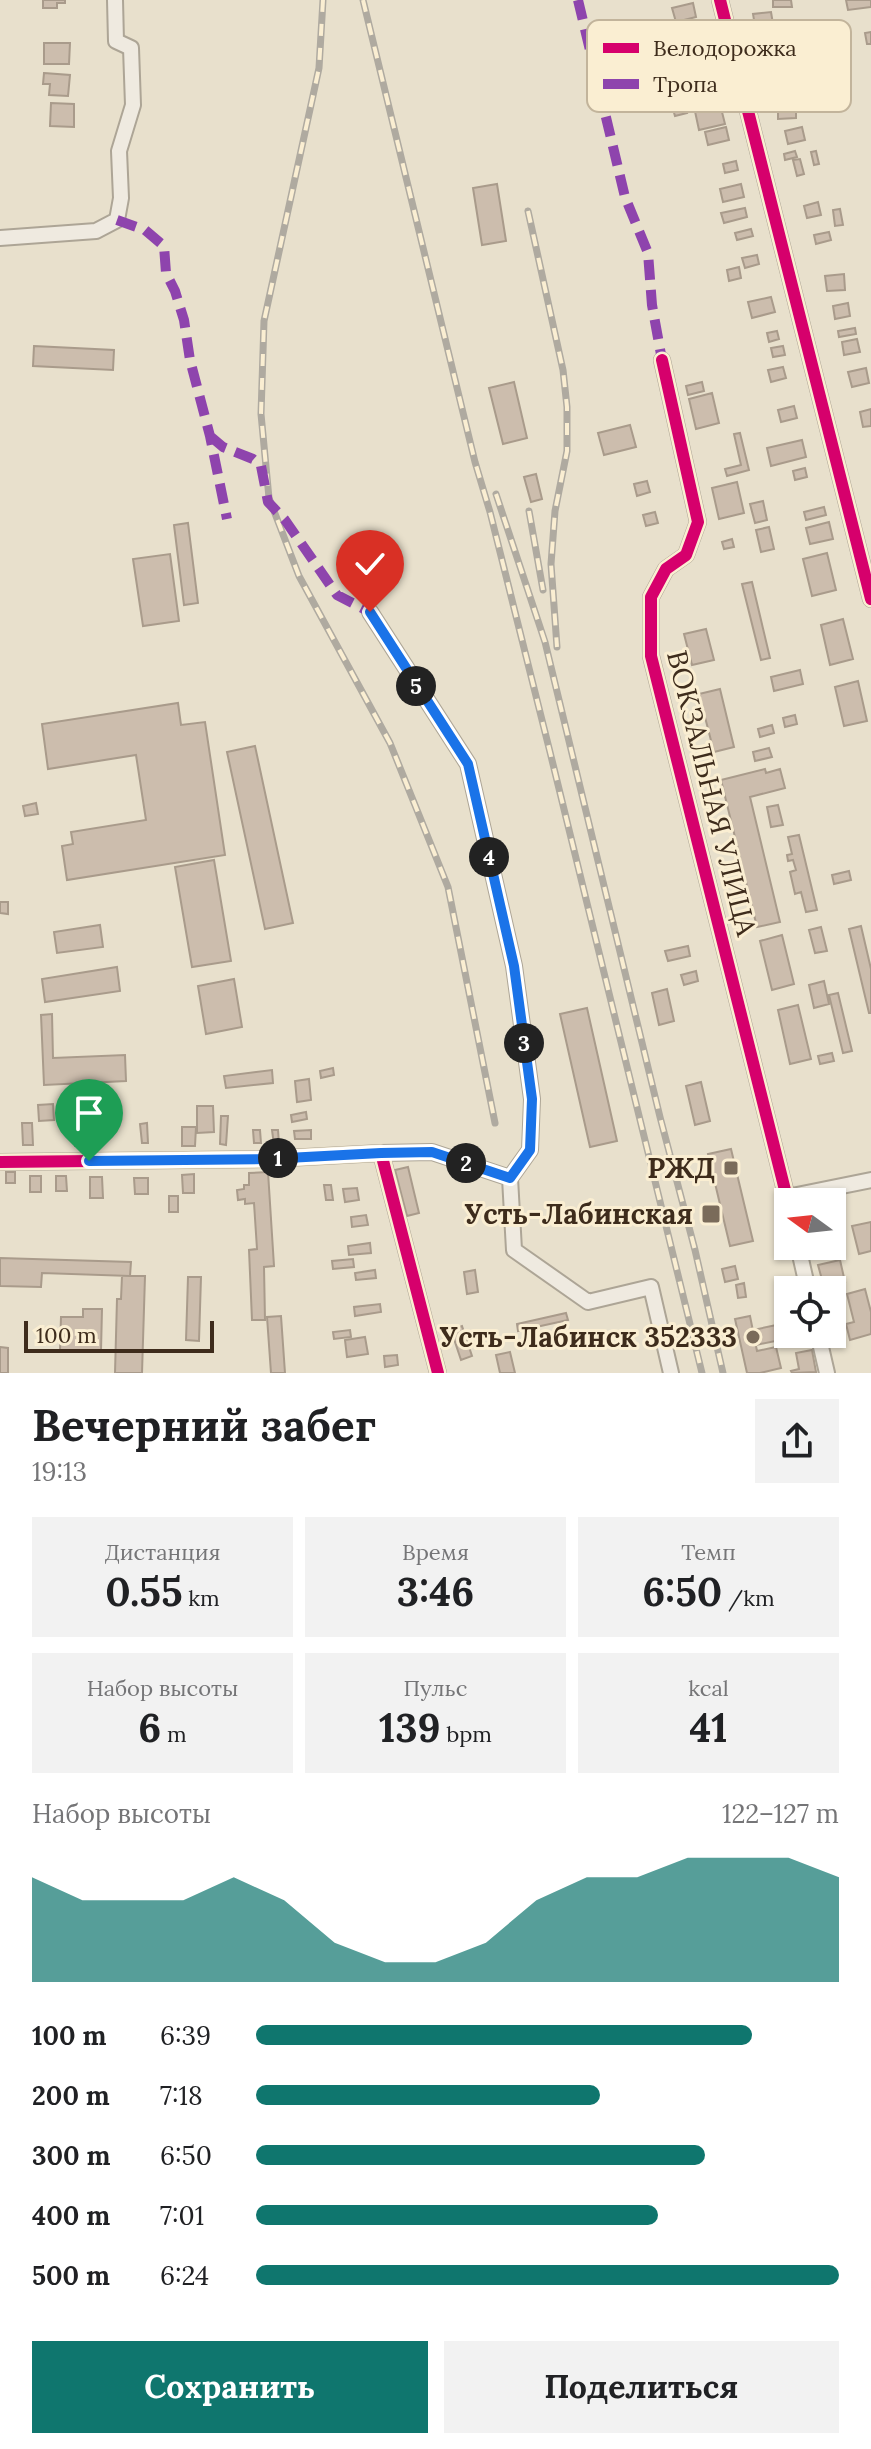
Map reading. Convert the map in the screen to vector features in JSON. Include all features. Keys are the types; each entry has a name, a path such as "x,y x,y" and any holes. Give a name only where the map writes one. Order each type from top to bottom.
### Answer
{"street":[{"path":"0,238 96,231 117,220 121,198 119,151 133,105 131,48 116,41 115,0"},
{"path":"720,0 725,20"},
{"path":"748,112 871,599"},
{"name":"ВОКЗАЛЬНАЯ УЛИЦА","path":"662,360 698,522 686,555 666,569 651,597 651,656 785,1188"},
{"path":"370,612 468,764 514,966 532,1099 530,1150 510,1178 514,1250 588,1302 651,1287 671,1373"},
{"path":"0,1162 268,1159 432,1152 510,1178"},
{"path":"381,1153 438,1373"},
{"path":"836,1188 871,1180"},
{"path":"821,1348 827,1373"}],"building":[{"path":"43,0 65,0 65,3 57,3 57,8 43,8"},
{"path":"773,0 791,0 792,7 773,7"},
{"path":"846,0 871,0 871,7 848,10"},
{"path":"693,3 696,17 675,20 672,8"},
{"path":"771,12 772,20 754,20 753,14"},
{"path":"871,32 871,44 867,44 865,33"},
{"path":"44,43 70,43 69,64 44,64"},
{"path":"44,73 70,75 68,96 49,95 50,84 43,84"},
{"path":"51,103 74,104 74,127 50,126"},
{"path":"695,112 722,112 725,124 699,130"},
{"path":"778,112 796,112 796,118 778,119"},
{"path":"726,127 729,140 708,145 705,132"},
{"path":"802,127 805,140 788,144 785,131"},
{"path":"795,151 797,157 785,160 784,154"},
{"path":"816,151 819,164 814,165 811,152"},
{"path":"800,159 804,174 797,176 793,160"},
{"path":"736,161 738,170 725,173 723,164"},
{"path":"497,184 506,241 482,245 473,188"},
{"path":"741,184 744,197 723,202 720,189"},
{"path":"818,202 821,215 807,218 804,206"},
{"path":"745,208 747,217 724,223 721,213"},
{"path":"840,209 843,225 835,226 833,210"},
{"path":"751,229 753,236 737,240 735,233"},
{"path":"829,232 831,240 816,244 814,235"},
{"path":"757,255 759,264 745,268 742,258"},
{"path":"739,267 741,278 729,281 727,270"},
{"path":"844,274 845,290 827,291 825,276"},
{"path":"771,297 775,312 752,318 748,302"},
{"path":"848,303 850,316 835,319 833,306"},
{"path":"855,328 856,334 839,337 838,331"},
{"path":"777,331 779,339 769,342 767,333"},
{"path":"857,339 860,352 844,355 842,342"},
{"path":"34,346 114,350 113,370 33,366"},
{"path":"783,346 785,355 773,357 771,348"},
{"path":"783,367 786,378 771,382 768,370"},
{"path":"866,368 869,383 852,387 848,372"},
{"path":"514,382 527,438 503,444 489,388"},
{"path":"702,382 704,391 688,395 686,386"},
{"path":"712,393 719,423 696,429 689,399"},
{"path":"794,406 797,418 781,422 778,410"},
{"path":"871,409 871,426 863,427 860,412"},
{"path":"630,425 636,447 604,455 598,433"},
{"path":"740,433 749,470 727,476 725,469 741,465 734,434"},
{"path":"802,440 806,457 771,466 767,448"},
{"path":"805,468 807,477 795,480 793,471"},
{"path":"536,474 542,499 531,502 524,477"},
{"path":"647,481 650,492 637,496 634,484"},
{"path":"737,482 744,513 719,519 712,488"},
{"path":"763,501 767,520 755,523 750,504"},
{"path":"824,507 826,515 806,520 804,512"},
{"path":"655,512 658,523 646,526 643,515"},
{"path":"829,522 833,539 810,544 806,528"},
{"path":"188,523 198,603 184,605 174,525"},
{"path":"769,527 774,549 761,552 756,530"},
{"path":"732,539 734,547 724,549 722,542"},
{"path":"827,553 836,590 812,596 803,559"},
{"path":"170,554 179,621 143,626 133,559"},
{"path":"752,582 770,658 761,660 742,584"},
{"path":"843,619 853,659 830,665 821,625"},
{"path":"706,629 714,660 692,665 684,634"},
{"path":"800,670 803,684 774,691 771,677"},
{"path":"858,681 867,721 844,726 835,687"},
{"path":"720,689 734,747 714,752 699,694"},
{"path":"178,703 181,725 205,722 225,855 67,880 62,846 73,844 71,832 146,820 136,755 48,769 42,724"},
{"path":"795,715 797,724 785,727 783,718"},
{"path":"772,725 774,733 760,737 758,729"},
{"path":"255,746 293,923 265,929 227,752"},
{"path":"769,748 772,757 755,761 753,752"},
{"path":"765,769 766,773 780,769 785,788 750,797 780,922 757,927 721,780"},
{"path":"36,803 38,814 25,816 23,806"},
{"path":"778,805 783,825 771,827 767,807"},
{"path":"799,835 817,910 806,912 801,892 795,894 790,872 796,870 793,860 788,861 787,855 792,854 788,837"},
{"path":"214,860 231,961 192,967 175,867"},
{"path":"849,871 851,880 834,884 832,875"},
{"path":"0,902 8,902 8,914 0,913"},
{"path":"100,925 103,947 57,953 54,932"},
{"path":"861,926 871,969 871,1013 849,929"},
{"path":"821,927 827,951 815,953 809,930"},
{"path":"782,935 794,984 772,990 760,941"},
{"path":"688,946 690,956 668,961 665,951"},
{"path":"117,967 120,991 45,1002 42,979"},
{"path":"696,971 698,981 684,985 681,975"},
{"path":"234,979 242,1027 206,1034 198,986"},
{"path":"824,981 829,1004 814,1008 809,985"},
{"path":"667,989 674,1021 659,1025 652,993"},
{"path":"838,993 852,1051 843,1053 829,995"},
{"path":"798,1005 811,1059 790,1064 778,1010"},
{"path":"587,1008 617,1141 590,1147 560,1014"},
{"path":"52,1014 53,1058 125,1055 126,1081 44,1085 41,1015"},
{"path":"832,1053 834,1061 820,1064 818,1056"},
{"path":"333,1068 334,1075 321,1078 320,1071"},
{"path":"272,1070 273,1083 226,1088 224,1076"},
{"path":"309,1079 311,1100 297,1102 295,1081"},
{"path":"701,1082 710,1121 695,1125 686,1086"},
{"path":"53,1104 54,1120 39,1121 38,1105"},
{"path":"197,1106 213,1106 214,1132 197,1133"},
{"path":"306,1112 307,1119 292,1122 291,1115"},
{"path":"221,1116 228,1116 226,1145 220,1144"},
{"path":"22,1123 32,1123 33,1145 23,1145"},
{"path":"147,1123 148,1143 142,1143 140,1124"},
{"path":"85,1124 86,1145 75,1146 74,1125"},
{"path":"182,1127 196,1127 195,1146 182,1146"},
{"path":"253,1130 260,1130 261,1143 254,1143"},
{"path":"272,1130 278,1130 279,1144 274,1145"},
{"path":"311,1130 311,1139 295,1139 294,1131"},
{"name":"Усть-Лабинская","path":"731,1149 753,1241 730,1246 708,1154"},
{"path":"408,1167 419,1213 407,1216 395,1170"},
{"path":"6,1172 15,1172 15,1183 6,1183"},
{"path":"268,1172 274,1266 264,1267 265,1320 252,1320 249,1250 257,1249 254,1203 245,1204 245,1199 238,1200 237,1190 249,1185 249,1173"},
{"path":"194,1174 194,1193 183,1193 182,1175"},
{"path":"30,1176 41,1176 41,1192 30,1192"},
{"path":"56,1176 66,1176 67,1191 56,1191"},
{"path":"90,1177 102,1177 103,1198 90,1198"},
{"path":"134,1178 148,1178 148,1194 135,1194"},
{"path":"324,1185 331,1185 333,1200 326,1200"},
{"path":"357,1188 359,1200 345,1202 343,1189"},
{"path":"169,1196 178,1196 178,1212 169,1212"},
{"path":"366,1215 368,1225 352,1227 351,1217"},
{"path":"871,1222 871,1251 859,1254 852,1226"},
{"path":"370,1243 371,1253 349,1255 348,1246"},
{"path":"0,1258 131,1262 130,1276 42,1273 41,1287 0,1286"},
{"path":"353,1259 354,1267 333,1269 332,1261"},
{"path":"840,1260 844,1276 821,1276 818,1265"},
{"path":"735,1266 738,1279 725,1282 722,1269"},
{"path":"375,1270 376,1278 356,1280 355,1273"},
{"path":"475,1270 478,1292 467,1294 464,1272"},
{"path":"122,1276 145,1276 142,1373 115,1373 117,1299 121,1299"},
{"path":"188,1277 201,1277 199,1341 186,1340"},
{"path":"744,1283 746,1297 738,1298 736,1285"},
{"path":"865,1289 871,1312 871,1334 850,1340 846,1324 854,1322 847,1294"},
{"path":"380,1304 381,1312 355,1316 354,1307"},
{"path":"83,1309 102,1309 101,1351 60,1350 61,1317 83,1317"},
{"path":"566,1313 568,1320 518,1331 517,1324"},
{"path":"281,1316 285,1373 271,1373 267,1317"},
{"path":"750,1316 757,1351 776,1348 781,1368 747,1373 735,1319"},
{"path":"462,1326 472,1356 461,1360 451,1330"},
{"path":"774,1326 774,1341 756,1345 753,1330"},
{"path":"534,1329 538,1345 530,1346 526,1331"},
{"path":"350,1330 351,1337 334,1339 333,1332"},
{"path":"365,1337 368,1354 347,1357 345,1340"},
{"path":"0,1347 8,1348 8,1373 0,1373"},
{"path":"812,1350 816,1372 792,1373 799,1369 796,1353"},
{"path":"510,1352 515,1373 500,1373 496,1355"},
{"path":"397,1355 398,1365 385,1367 384,1356"}],"railway":[{"path":"323,0 319,68 264,321 261,414 269,498 299,576 390,743 448,887 495,1123"},
{"path":"363,0 702,1373"},
{"path":"528,211 563,370 567,407 567,451 555,511 551,564 557,647"},
{"path":"496,494 545,642 723,1373"},
{"path":"529,511 543,590"}],"marked path":[{"path":"578,0 587,38"},
{"path":"605,112 625,197 648,253 652,305 662,360"},
{"path":"117,220 145,230 164,246 166,273 184,320 190,360 227,519"},
{"path":"210,436 223,447 253,459 261,466 268,502 285,520 337,595 370,612"}],"cycle path":[{"path":"720,0 725,20"},
{"path":"748,112 871,599"},
{"path":"662,360 698,522 686,555 666,569 651,597 651,656 784,1188"},
{"path":"0,1162 268,1159 381,1153 438,1373"}],"place":[{"name":"РЖД","path":"731,1168"},
{"name":"Усть-Лабинская","path":"711,1214"},
{"name":"Усть-Лабинск 352333","path":"753,1337"}],"route":[{"path":"89,1161 268,1159 432,1152 510,1178 530,1150 532,1099 514,966 468,764 370,612"}]}
